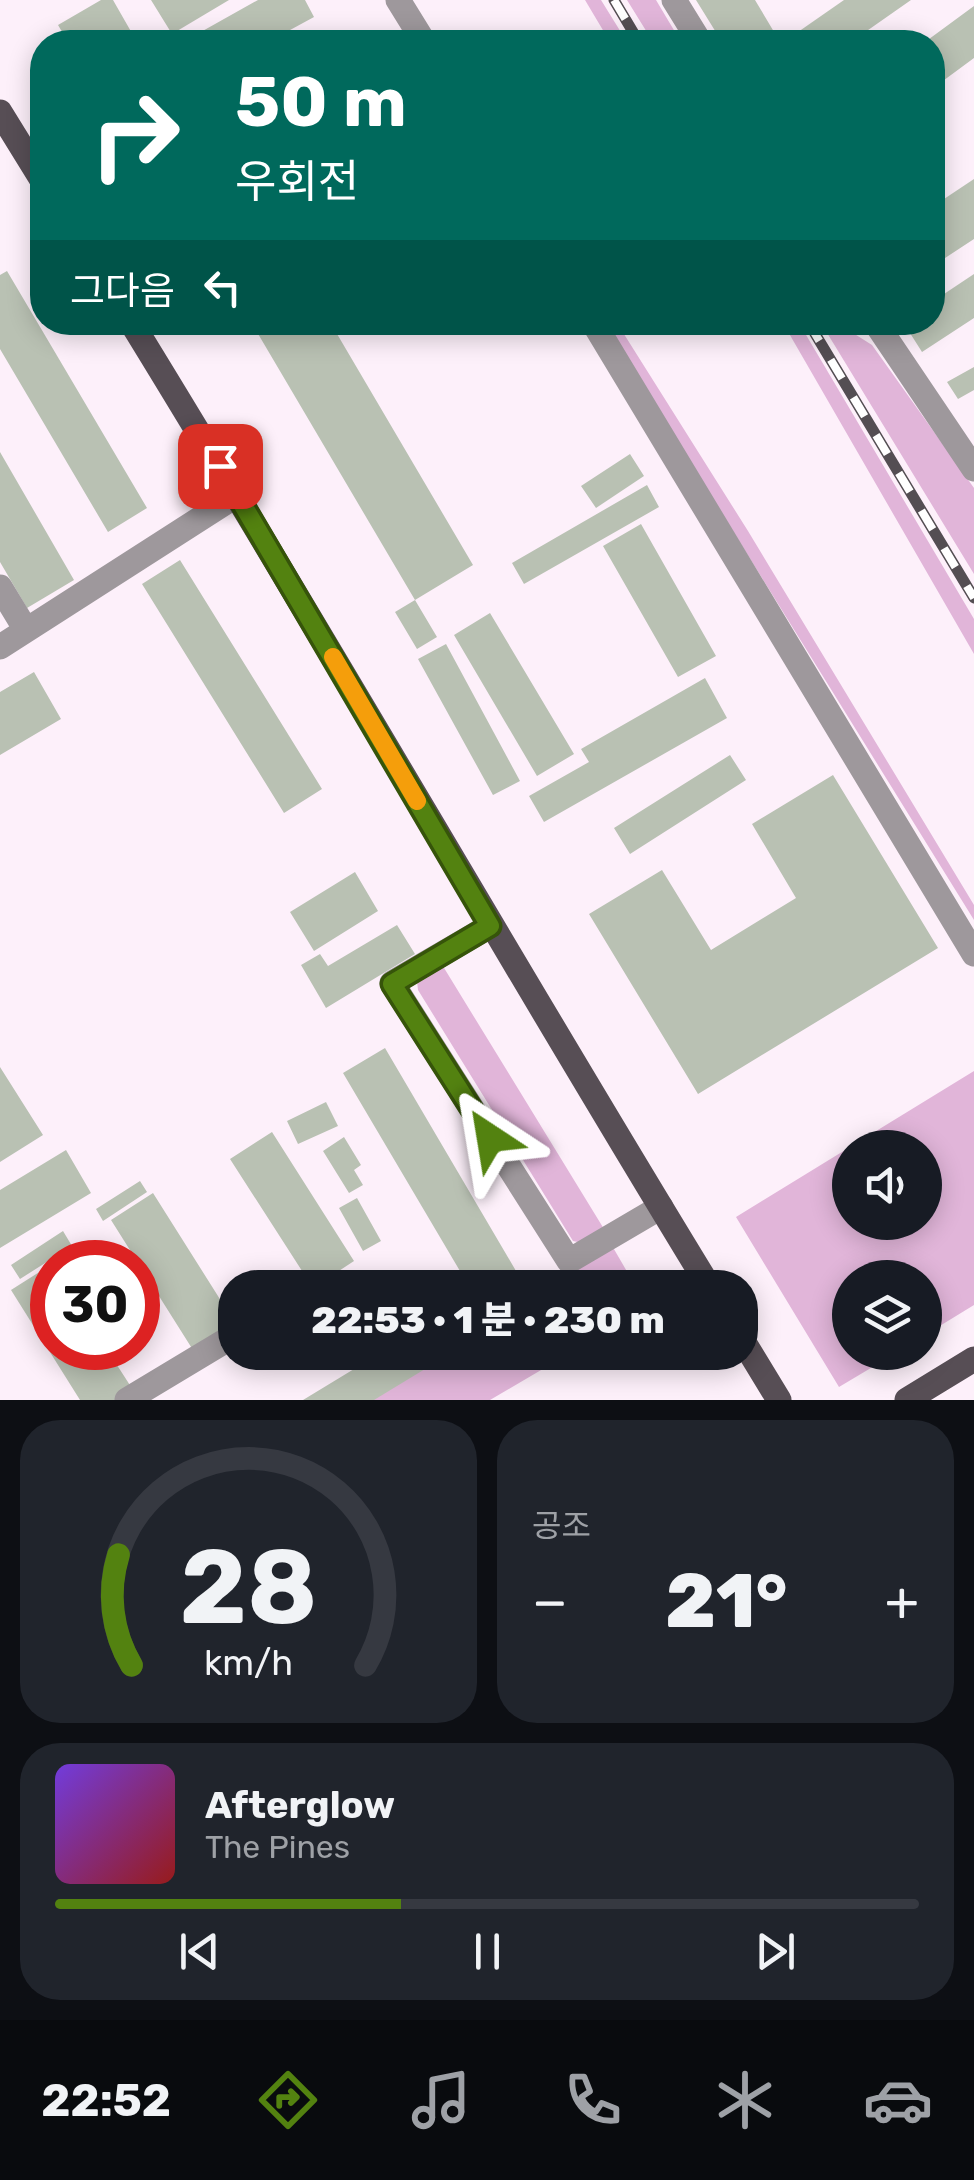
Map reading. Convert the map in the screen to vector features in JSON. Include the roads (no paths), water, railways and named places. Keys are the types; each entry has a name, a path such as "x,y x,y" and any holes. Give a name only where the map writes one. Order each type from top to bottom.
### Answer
{"main road":[{"path":"0,112 30,161"},
{"path":"138,335 699,1270"},
{"path":"908,1400 974,1359"},
{"path":"758,1366 779,1400"}],"street":[{"path":"398,0 417,30"},
{"path":"674,0 693,30"},
{"path":"600,335 974,954"},
{"path":"884,335 974,469"},
{"path":"0,647 237,495"},
{"path":"0,586 26,630"},
{"path":"490,926 392,984 569,1261 661,1207"},
{"path":"127,1400 218,1345"}],"railway":[{"path":"614,0 632,30"},
{"path":"816,335 974,598"}]}
